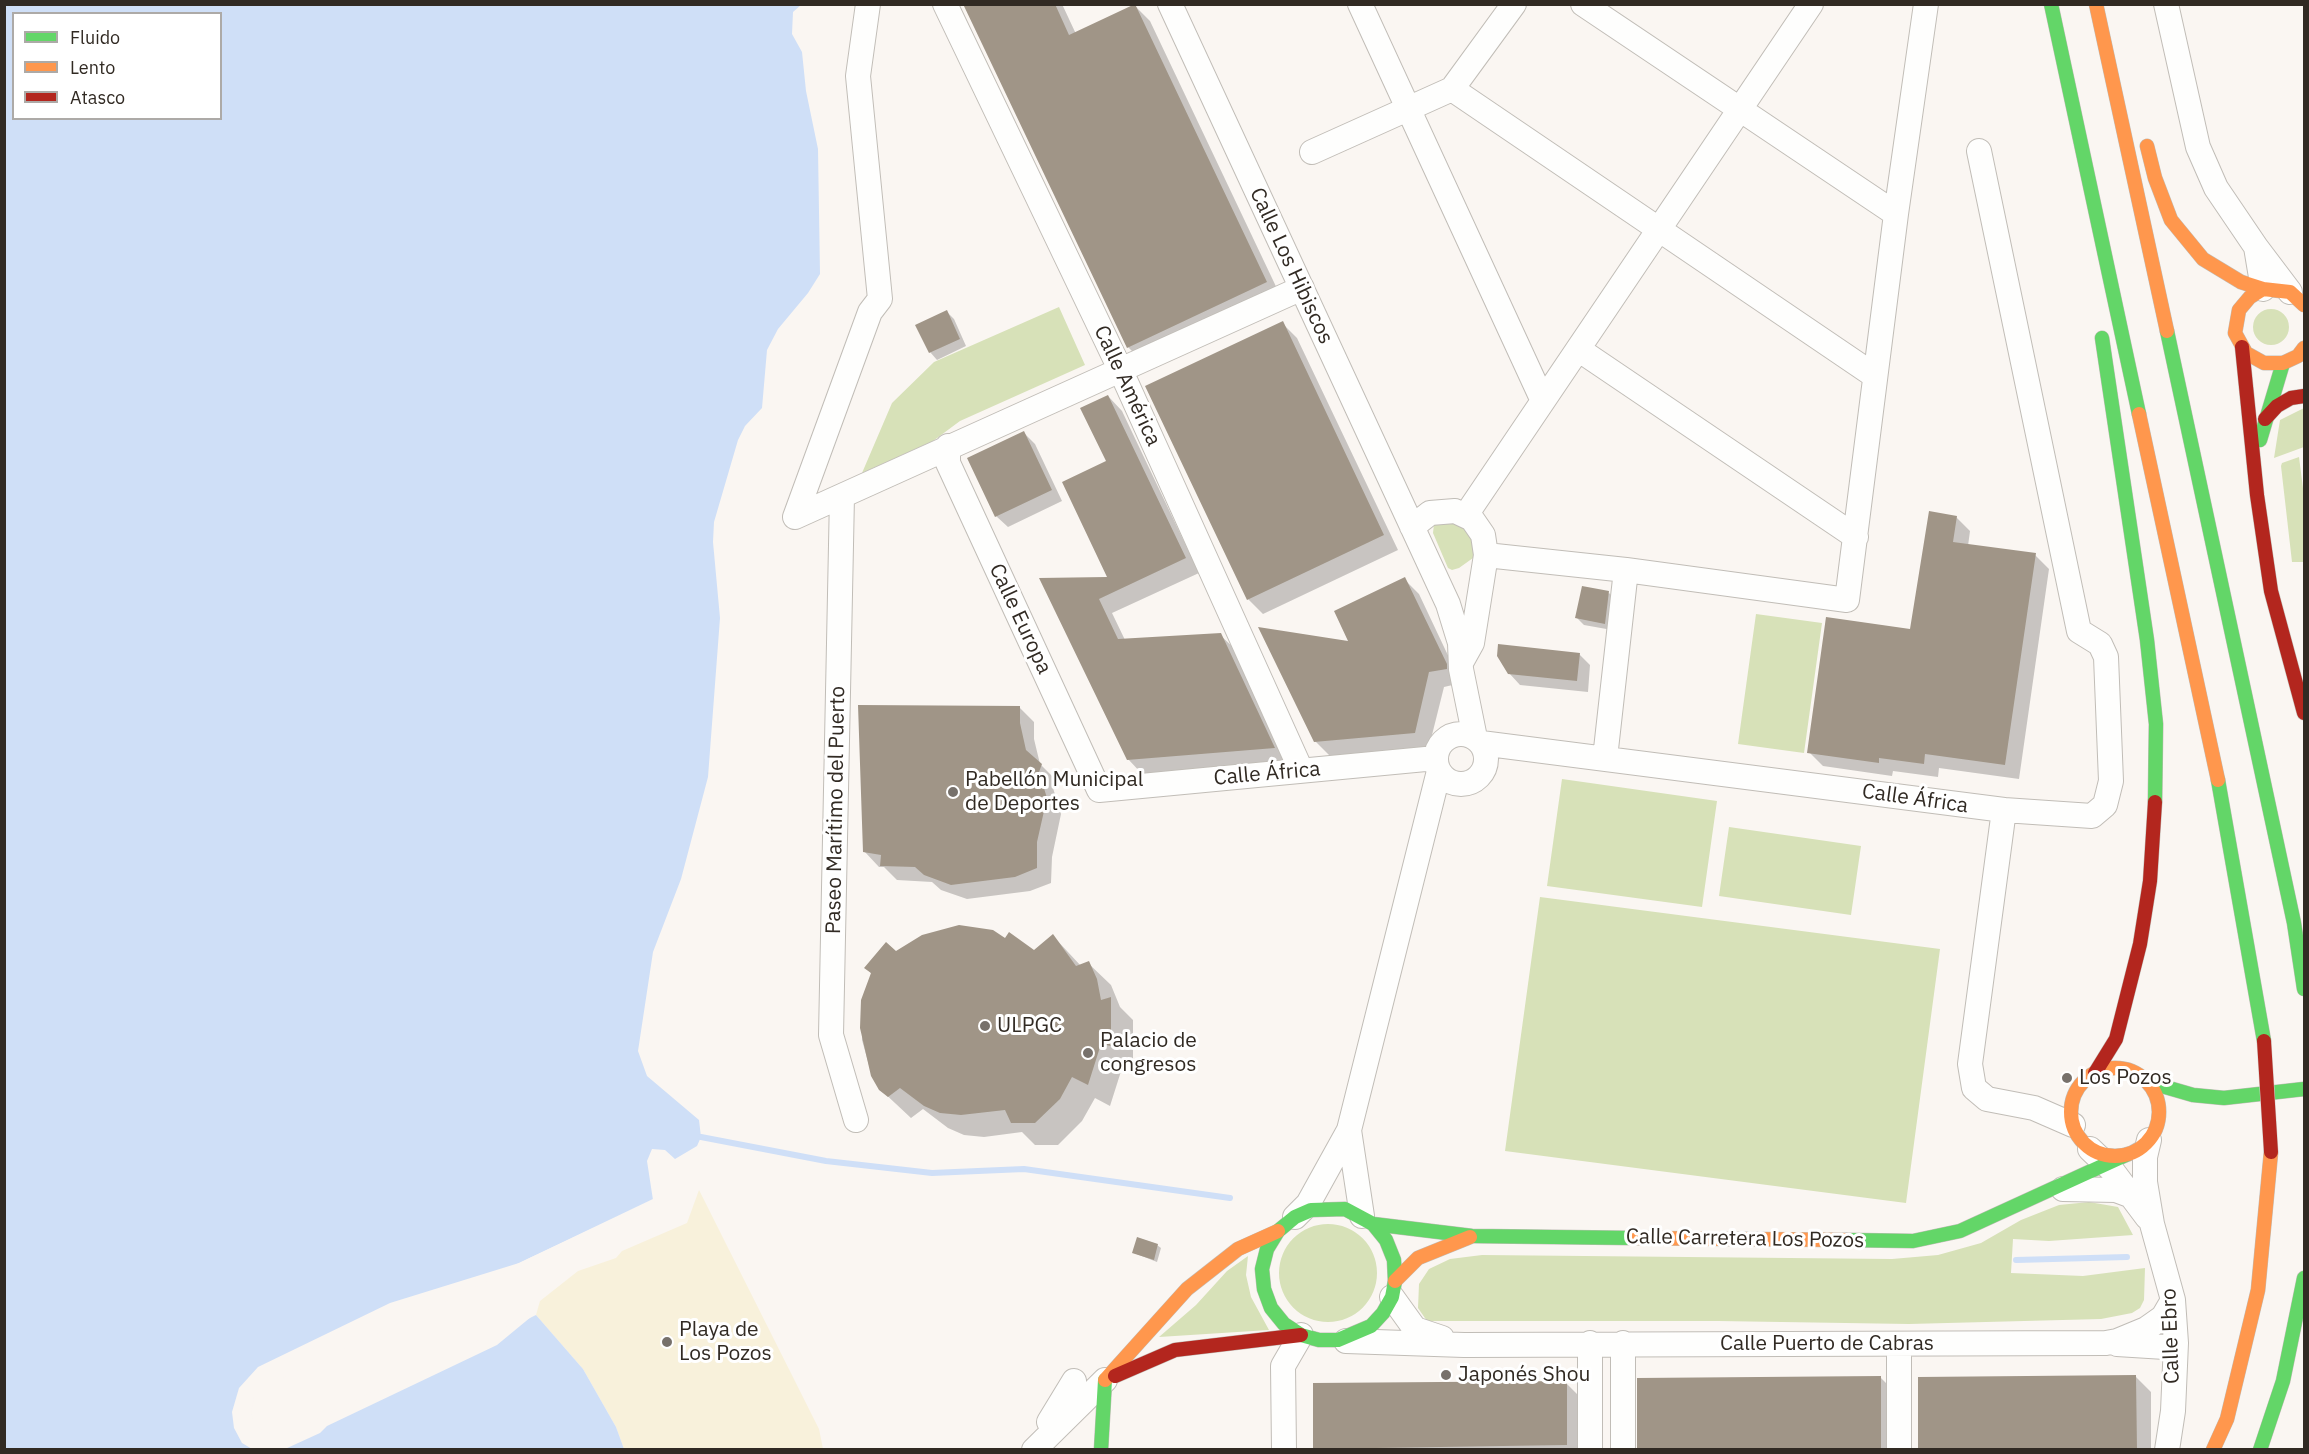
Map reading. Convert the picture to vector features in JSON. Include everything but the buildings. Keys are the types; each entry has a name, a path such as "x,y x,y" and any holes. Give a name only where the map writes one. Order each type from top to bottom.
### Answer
{"main road":[{"path":"2051,4 2228,828 2264,1041 2271,1152 2258,1290 2227,1419 2213,1449"},
{"path":"2096,4 2294,923 2304,988"},
{"path":"2105,4 2119,39"},
{"path":"2144,133 2155,178 2171,220 2203,259 2241,282 2297,298"},
{"path":"2088,175 2093,270"},
{"path":"2263,289 2250,297 2239,310 2235,333 2242,347 2254,359 2264,363 2283,363 2298,356 2304,348"},
{"path":"2101,329 2147,640 2156,724 2155,815 2150,881 2140,944 2116,1039 2095,1072 2084,1080 2075,1093 2069,1136 2077,1135 2107,1155 2139,1149 2169,1119"},
{"path":"2242,347 2261,526 2271,591 2304,713"},
{"path":"2255,459 2283,363"},
{"path":"2265,419 2277,406 2291,398 2304,396"},
{"path":"2095,1072 2120,1068 2141,1076 2148,1082 2159,1103 2153,1134"},
{"path":"2148,1082 2193,1095 2224,1098 2304,1089"},
{"path":"2190,1110 2224,1098"},
{"name":"Calle Carretera Los Pozos","path":"1367,1220 1472,1236 1913,1241 1960,1231 2107,1155"},
{"path":"1101,1449 1105,1380 1187,1290 1238,1249 1311,1210 1346,1209 1367,1220 1386,1240 1394,1260 1393,1289"},
{"path":"1286,1224 1267,1249 1262,1269 1264,1289 1271,1308 1284,1324 1301,1335 1319,1340 1338,1340 1355,1335 1371,1326 1383,1313 1393,1289 1418,1258 1472,1236"},
{"path":"2260,1449 2283,1381 2304,1278"},
{"path":"1105,1380 1175,1350 1301,1335"}],"street":[{"path":"868,4 858,76 880,299 870,312 795,516 1302,288"},
{"name":"Calle América","path":"945,4 1120,369 1301,770"},
{"name":"Calle Los Hibiscos","path":"1170,4 1448,604 1460,644 1461,666"},
{"path":"1360,4 1543,401"},
{"path":"1312,152 1452,88 1514,4"},
{"path":"1583,4 1896,214"},
{"path":"1466,515 1811,4"},
{"path":"1486,555 1626,570 1847,600 1896,214 1926,4"},
{"path":"2166,4 2198,147 2216,188 2256,247 2297,298"},
{"path":"1452,88 1875,376"},
{"name":"Calle África","path":"1480,748 1498,757 1535,749 2004,810 2092,816 2105,806 2110,781 2106,657 2100,644 2079,631 1979,151"},
{"path":"2256,247 2263,289"},
{"path":"1578,349 1856,537"},
{"path":"2283,363 2304,385"},
{"name":"Calle Europa","path":"948,446 948,462 1099,790"},
{"path":"1286,1224 1308,1204 1349,1130 1420,846 1461,666 1472,643 1486,555 1483,535 1477,524 1466,515 1442,510 1407,495 1392,483"},
{"name":"Paseo Marítimo del Puerto","path":"842,496 831,1035 856,1120"},
{"path":"1412,527 1430,513 1442,510"},
{"path":"1605,758 1626,570"},
{"path":"1440,756 1449,782 1464,784 1479,778 1480,748 1461,666"},
{"path":"1440,756 1460,734 1480,748"},
{"name":"Calle África","path":"1099,790 1440,756"},
{"path":"1420,846 1464,784"},
{"path":"2004,810 1970,1064 1974,1088 1987,1099 2034,1108 2069,1136"},
{"path":"1349,1130 1367,1220"},
{"name":"Calle Ebro","path":"2153,1134 2145,1157 2145,1182 2152,1224 2173,1300 2175,1351 2172,1411 2167,1449"},
{"name":"Calle Ebro","path":"2107,1155 2152,1224"},
{"path":"2046,1185 2116,1190 2132,1196"},
{"name":"Calle Puerto de Cabras","path":"1393,1289 1415,1329 1464,1345"},
{"name":"Calle Puerto de Cabras","path":"1338,1340 1464,1345 2106,1343 2146,1329 2163,1317 2173,1300"},
{"path":"1284,1449 1283,1366 1301,1335"},
{"path":"1623,1343 1623,1449"},
{"path":"2106,1343 2165,1347 2175,1351"},
{"path":"1590,1344 1590,1449"},
{"path":"1899,1344 1899,1449"},
{"path":"1033,1449 1105,1380"},
{"path":"1033,1449 1074,1381"}],"green space":[{"path":"1059,307 1085,365 960,421 933,441 862,473 892,403 934,362"},
{"path":"2271,309 2284,314 2289,327 2284,340 2271,345 2258,340 2253,327 2258,314"},
{"path":"2304,408 2304,447 2274,458 2280,420"},
{"path":"2299,457 2304,496 2304,562 2292,562 2281,466 2282,463"},
{"path":"1455,523 1464,526 1474,542 1473,558 1452,570 1448,568 1433,533 1434,524"},
{"path":"1756,614 1822,623 1804,753 1738,744"},
{"path":"1562,779 1717,801 1702,907 1547,886"},
{"path":"1729,827 1861,846 1851,915 1719,896"},
{"path":"1540,897 1940,949 1906,1203 1505,1151"},
{"path":"2089,1202 2118,1207 2133,1235 2049,1241 2013,1239 2011,1273 2083,1276 2145,1268 2144,1300 2140,1308 2132,1313 2101,1319 1909,1324 1718,1321 1427,1321 1418,1308 1419,1284 1429,1269 1450,1259 1482,1255 1892,1259 1938,1255 1981,1243 2021,1220 2059,1205"},
{"path":"1328,1224 1338,1225 1355,1232 1369,1246 1376,1263 1376,1283 1369,1300 1355,1314 1338,1321 1328,1322 1318,1321 1301,1314 1287,1300 1280,1283 1279,1273 1280,1263 1287,1246 1301,1232 1318,1225"},
{"path":"1248,1256 1246,1275 1251,1297 1269,1330 1159,1337 1196,1305 1227,1271"}],"sand":[{"name":"Playa de Los Pozos","path":"699,1190 819,1429 823,1449 624,1449 616,1427 583,1369 536,1315 540,1301 578,1271 616,1258 622,1251 687,1223"}],"water":[{"path":"5,5 801,5 793,12 792,34 802,52 806,91 818,149 820,274 808,293 778,329 767,350 762,408 745,426 738,440 714,522 713,542 720,618 708,777 681,879 653,952 638,1051 647,1076 699,1120 701,1137 697,1146 675,1159 665,1150 652,1149 647,1161 653,1200 264,1383 248,1403 255,1429 271,1438 289,1435 536,1315 583,1369 616,1427 624,1449 5,1450"}],"pier":[{"path":"655,1198 654,1203 265,1386 254,1397 251,1412 253,1419 257,1427 272,1435 288,1433 537,1312 497,1345 327,1426 320,1433 285,1449 252,1449 242,1443 234,1428 232,1412 239,1388 258,1367 390,1303 519,1263"}],"waterway":[{"path":"701,1137 826,1161 932,1173 1024,1169 1230,1198"},
{"path":"2016,1260 2127,1257"}],"traffic: fast":[{"path":"2051,4 2139,414"},
{"path":"2167,331 2294,923 2304,989"},
{"path":"2102,338 2147,640 2156,724 2155,802"},
{"path":"2260,440 2283,363"},
{"path":"2218,780 2264,1041"},
{"path":"2148,1082 2193,1095 2224,1098 2304,1089"},
{"path":"1847,1240 1913,1241 1960,1231 2126,1155"},
{"path":"1373,1224 1386,1240 1394,1260 1395,1281 1392,1297 1383,1313 1371,1326 1338,1340 1319,1340 1301,1335 1284,1324 1271,1308 1264,1289 1262,1269 1267,1249 1278,1231 1295,1217 1311,1210 1345,1209 1373,1224 1472,1236 1634,1238"},
{"path":"2260,1450 2283,1381 2304,1278"},
{"path":"1101,1450 1105,1380"}],"traffic: slow":[{"path":"2096,4 2167,331"},
{"path":"2147,146 2155,178 2171,220 2203,259 2241,282 2263,289"},
{"path":"2304,305 2290,292 2263,289 2250,297 2239,310 2235,333 2246,353 2264,363 2283,363 2298,356 2304,348"},
{"path":"2139,414 2218,780"},
{"path":"2115,1068 2140,1075 2152,1087 2159,1112 2152,1137 2140,1149 2115,1156 2090,1149 2078,1137 2071,1112 2078,1087 2090,1075 2115,1068"},
{"path":"2213,1450 2227,1419 2258,1290 2271,1152"},
{"path":"1105,1380 1187,1289 1238,1249 1278,1231"},
{"path":"1395,1281 1418,1258 1470,1237"},
{"path":"1634,1238 1847,1240"}],"traffic: jam":[{"path":"2242,347 2257,495 2271,591 2304,713"},
{"path":"2265,419 2277,406 2291,398 2304,396"},
{"path":"2095,1073 2116,1039 2140,944 2150,881 2155,802"},
{"path":"2264,1041 2271,1152"},
{"path":"1115,1376 1175,1350 1301,1335"}],"place":[{"name":"Pabellón Municipal de Deportes","path":"953,792"},
{"name":"ULPGC","path":"985,1026"},
{"name":"Palacio de congresos","path":"1088,1053"},
{"name":"Los Pozos","path":"2067,1078"},
{"name":"Playa de Los Pozos","path":"667,1342"},
{"name":"Japonés Shou","path":"1446,1375"}]}
